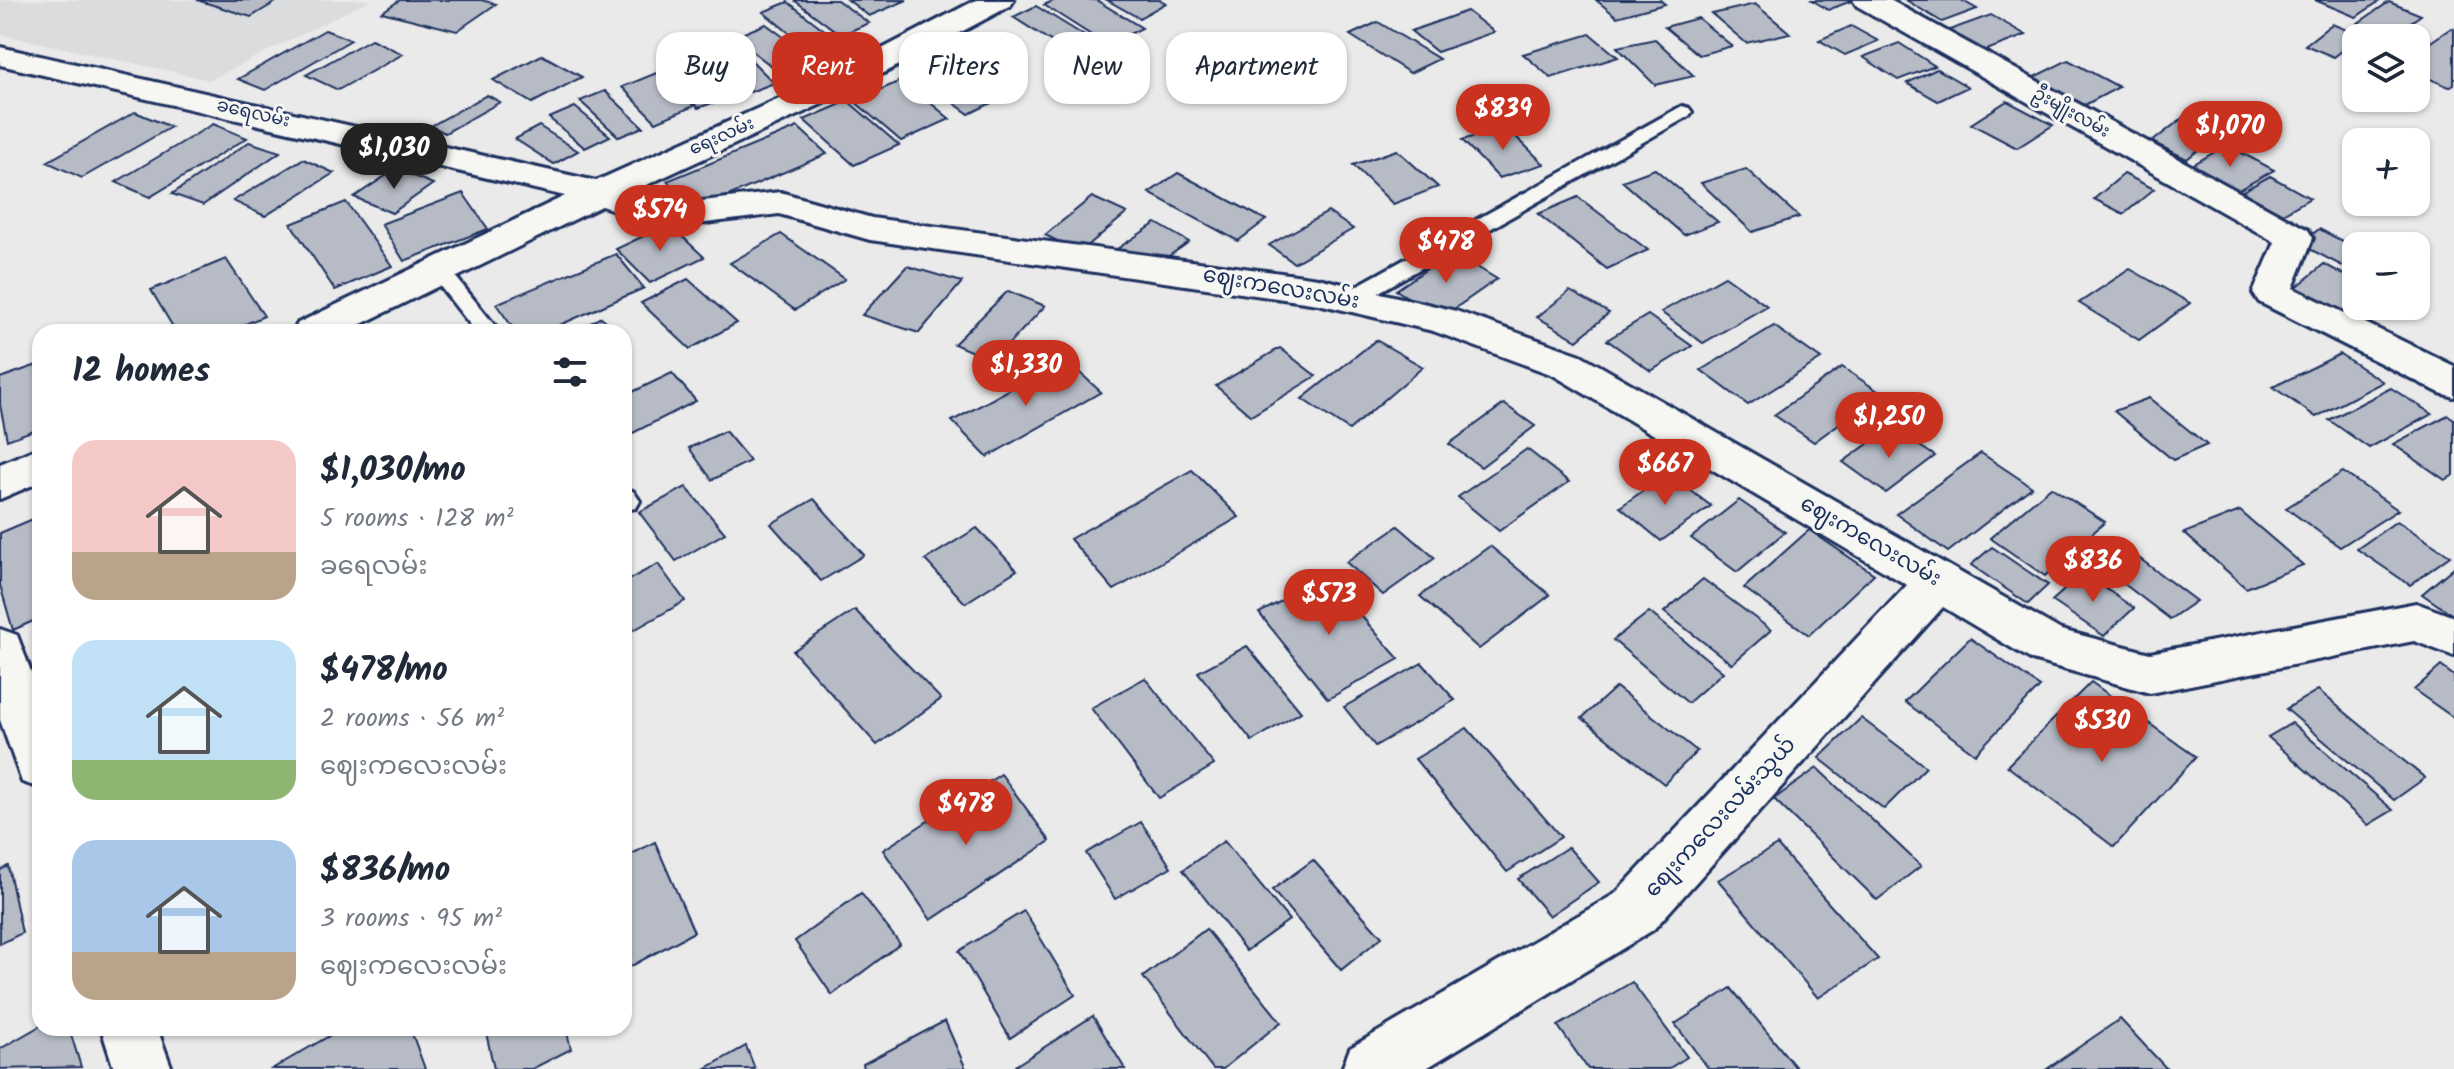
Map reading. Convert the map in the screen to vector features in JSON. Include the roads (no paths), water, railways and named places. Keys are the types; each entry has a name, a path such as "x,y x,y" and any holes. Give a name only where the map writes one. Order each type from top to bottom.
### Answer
{"street":[{"name":"ရေးလမ်း","path":"329,324 600,193 841,83 999,0"},
{"name":"ဦးမျိုးလမ်း","path":"1868,0 2295,238 2272,293 2454,383"},
{"name":"ခရေလမ်း","path":"0,56 600,193"},
{"name":"ဈေးကလေးလမ်း","path":"600,193 665,217 780,203 870,229 1318,291 1442,320 1567,365 2049,646 2150,673 2416,622 2454,637"},
{"path":"0,483 32,467"},
{"name":"စျေးကလေးလမ်းသွယ်","path":"1371,1069 1634,912 1938,582"},
{"path":"0,649 32,743"},
{"path":"132,1036 143,1069"}],"lane":[{"path":"1350,299 1682,112"},
{"path":"439,271 482,324"}]}
